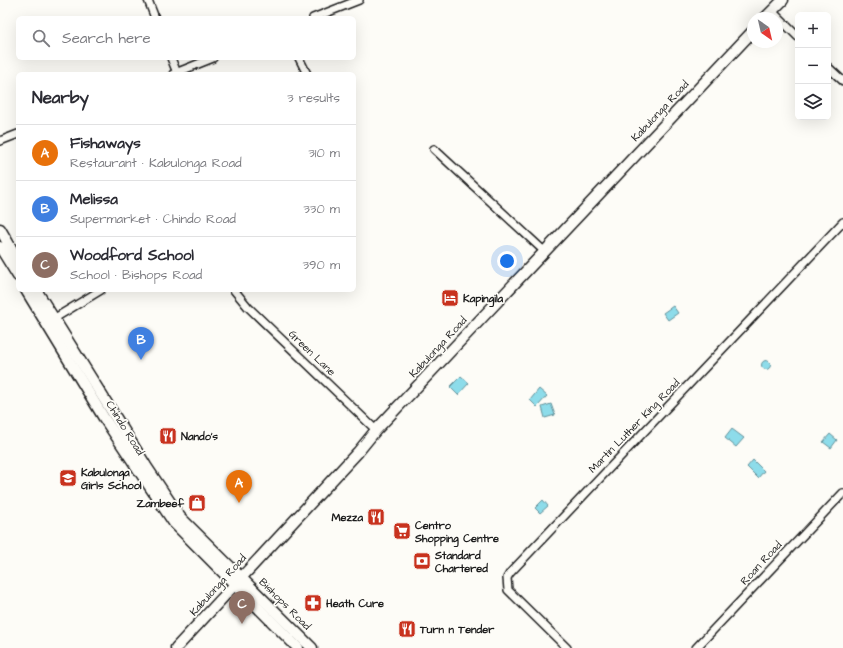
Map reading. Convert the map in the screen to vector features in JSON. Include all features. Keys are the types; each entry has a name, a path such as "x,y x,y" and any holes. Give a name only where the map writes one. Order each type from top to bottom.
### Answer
{"main road":[{"path":"771,12 783,0"},
{"name":"Kabulonga Road","path":"176,648 376,430 747,37"},
{"path":"0,229 16,257"},
{"path":"0,247 16,273"},
{"name":"Chindo Road","path":"28,292 50,321"},
{"name":"Chindo Road","path":"37,292 50,321 104,418 156,498 174,523 238,582"},
{"name":"Bishops Road","path":"238,582 298,648"},
{"name":"Bishops Road","path":"238,582 312,648"}],"street":[{"path":"148,0 154,16"},
{"path":"318,16 358,0"},
{"path":"783,26 795,35"},
{"path":"172,60 175,72"},
{"path":"178,72 208,60"},
{"path":"300,60 306,72"},
{"path":"831,69 843,81"},
{"path":"0,141 16,135"},
{"path":"434,149 544,251"},
{"name":"Martin Luther King Road","path":"567,648 508,590 507,578 510,573 843,222"},
{"path":"50,321 99,292"},
{"name":"Green Lane","path":"236,292 248,306 376,430"},
{"name":"Roan Road","path":"696,648 843,493"}],"water":[{"path":"673,306 678,313 668,320 663,313"},
{"path":"766,360 771,365 766,370 761,365"},
{"path":"461,376 469,383 458,395 450,387"},
{"path":"539,389 547,396 537,407 530,400"},
{"path":"551,404 555,415 545,418 542,407"},
{"path":"732,429 744,438 736,447 725,438"},
{"path":"830,434 837,440 831,448 823,442"},
{"path":"753,460 764,471 758,478 747,467"},
{"path":"543,500 548,506 540,513 535,508"}],"place":[{"name":"Kapingila","path":"450,298"},
{"name":"Melissa","path":"141,360"},
{"name":"Nando's","path":"168,436"},
{"name":"Kabulonga Girls School","path":"68,478"},
{"name":"Zambeef","path":"197,503"},
{"name":"Fishaways","path":"239,503"},
{"name":"Mezza","path":"376,517"},
{"name":"Centro Shopping Centre","path":"402,531"},
{"name":"Standard Chartered","path":"422,561"},
{"name":"Heath Cure","path":"313,603"},
{"name":"Woodford School","path":"242,624"},
{"name":"Turn n Tender","path":"407,629"}]}
